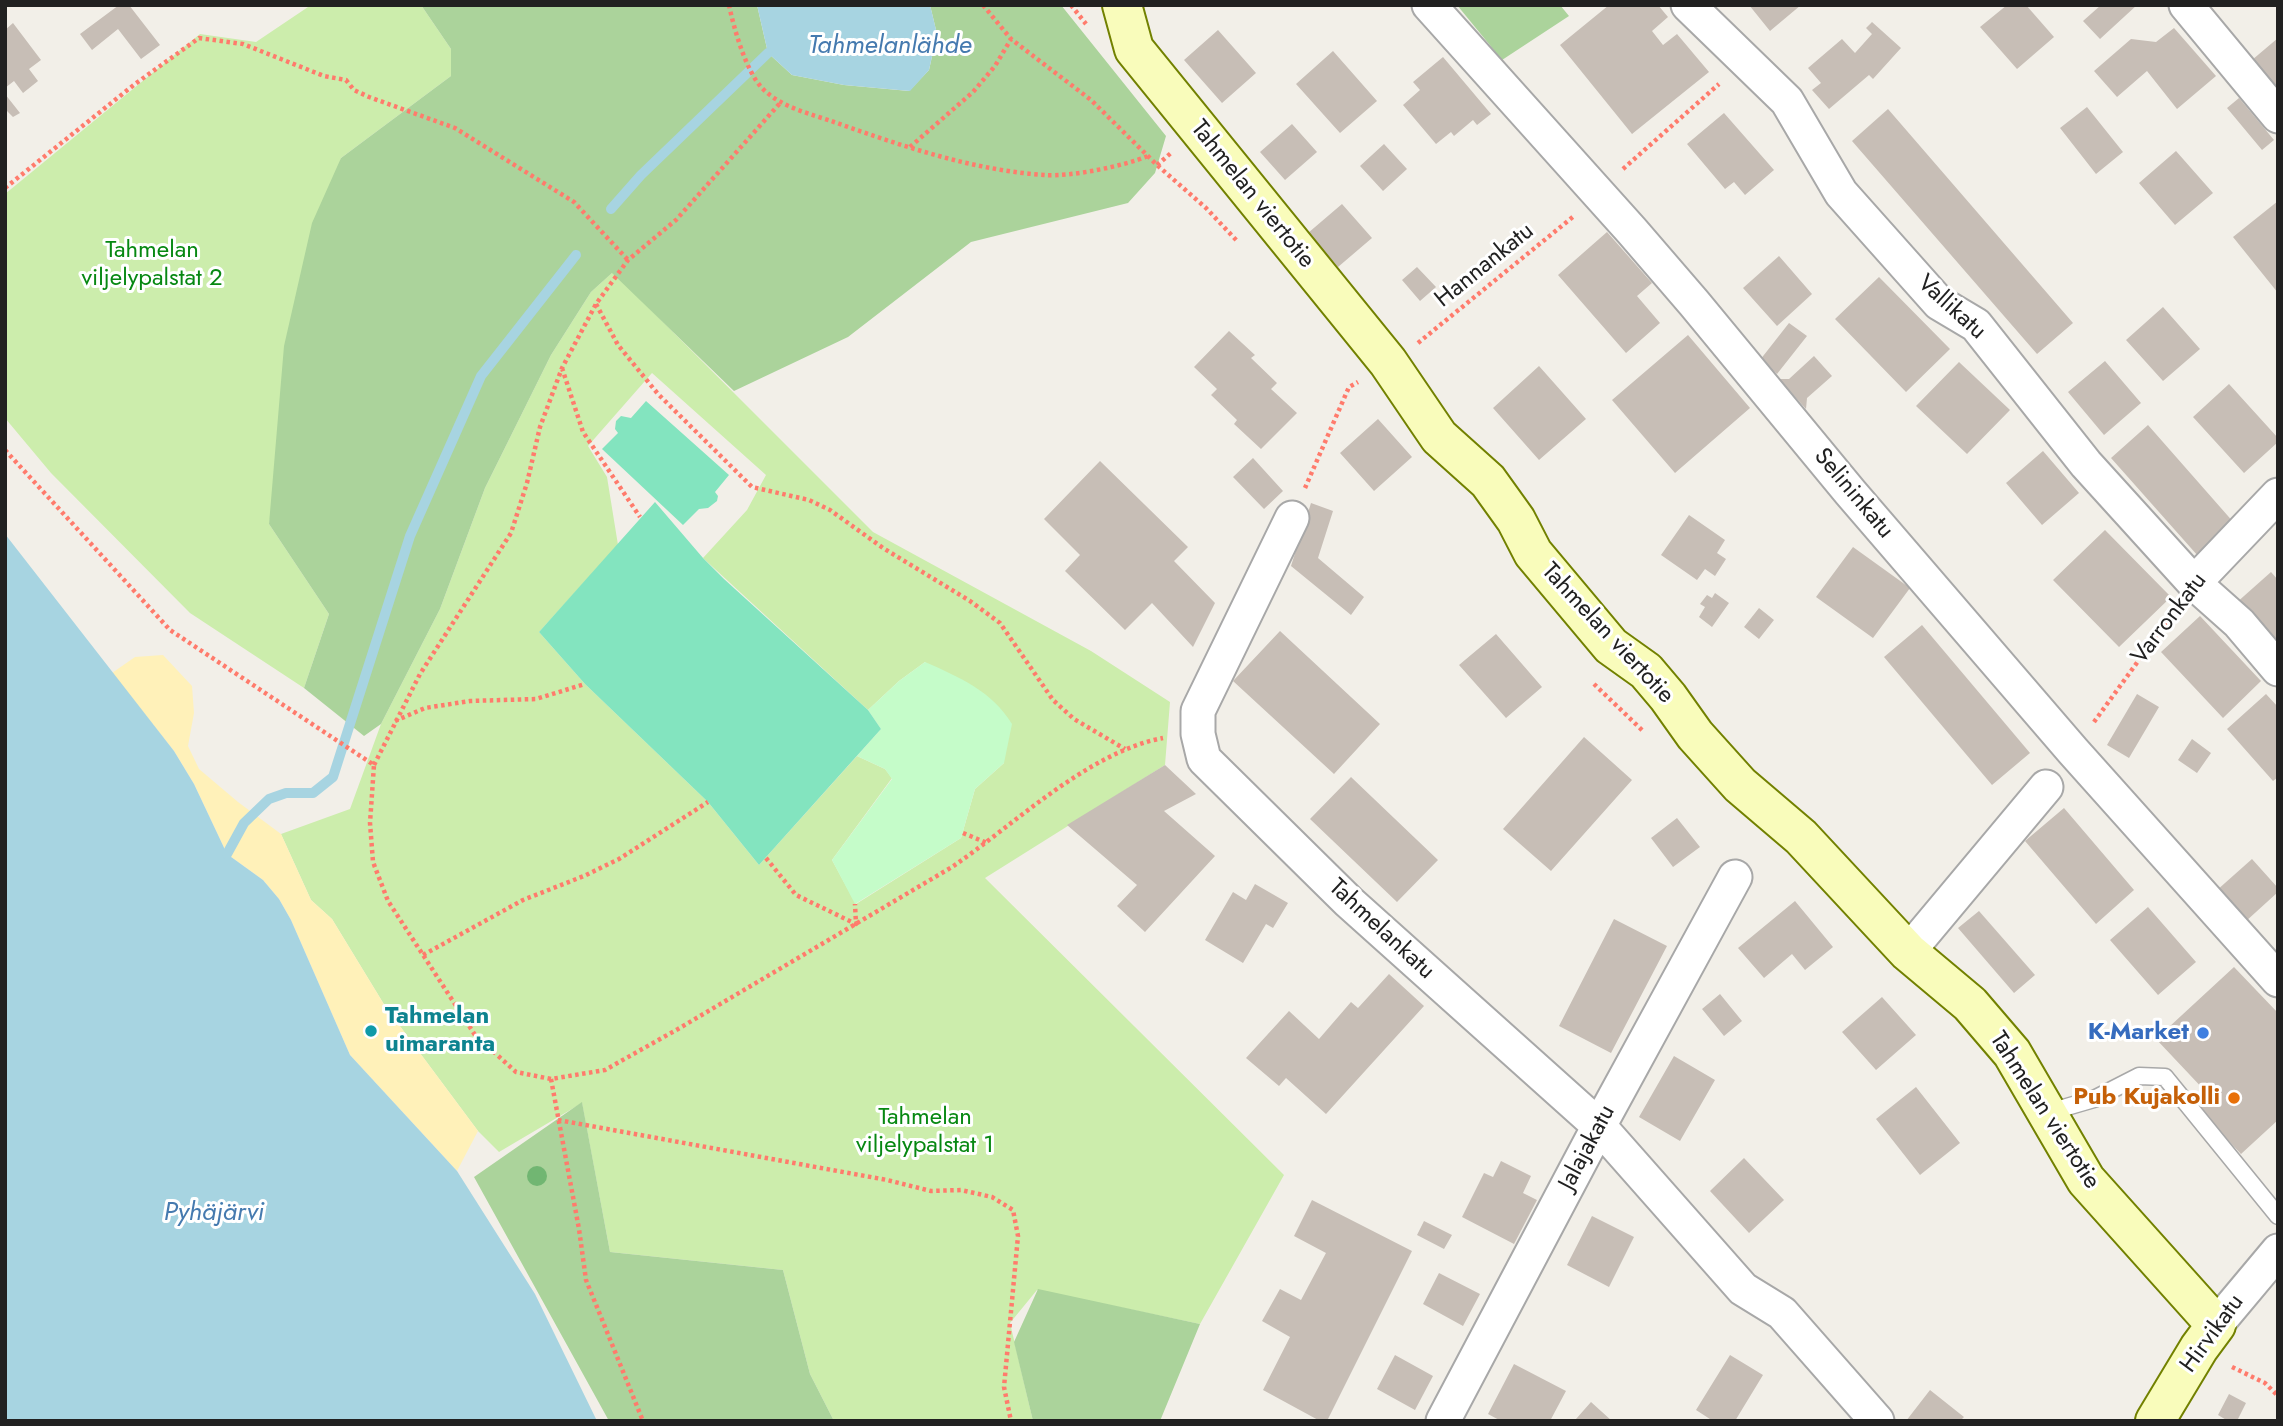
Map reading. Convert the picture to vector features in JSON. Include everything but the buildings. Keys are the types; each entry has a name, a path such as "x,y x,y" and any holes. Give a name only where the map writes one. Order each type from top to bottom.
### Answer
{"street":[{"name":"Tahmelan viertotie","path":"1122,5 1134,48 1388,362 1440,437 1488,481 1516,520 1533,553 1611,646 1646,671 1695,735 1740,785 1801,837 1908,952 1970,1004 2012,1053 2086,1180 2216,1325"},
{"name":"Selininkatu","path":"1429,5 1685,292 1850,492 2073,751 2278,981"},
{"name":"Vallikatu","path":"1688,5 1787,101 1841,193 1939,303 1976,325 2086,464 2194,583 2239,623 2278,669"},
{"path":"2186,5 2278,116"},
{"name":"Varronkatu","path":"2194,583 2278,495"},
{"path":"1198,734 1198,711 1292,518"},
{"name":"Tahmelankatu","path":"1198,734 1204,759 1349,902 1599,1126 1743,1289 1782,1313 1877,1421"},
{"path":"1908,952 2046,787"},
{"name":"Jalajakatu","path":"1443,1421 1735,877"},
{"name":"Hirvikatu","path":"2155,1421 2199,1348 2278,1251"}],"lane":[{"path":"2046,1114 2094,1099 2138,1076 2165,1077 2278,1216"}],"path":[{"path":"729,5 743,54 762,88 781,102 962,163 1046,175 1126,165 1148,156"},
{"path":"5,188 135,84 199,38 211,39 243,44 324,76 346,80 354,90 369,97 455,128 574,202 628,260"},
{"path":"910,147 973,92 995,66 1011,39"},
{"path":"1618,173 1725,79"},
{"path":"781,102 676,220 628,260 596,304 562,368 540,427 527,483 511,533 421,674 374,765 370,823 373,862 388,901 475,1035 516,1072 551,1079 605,1070 856,924 988,843 1062,785 1126,750 1159,738 1198,734"},
{"path":"1157,165 1165,158"},
{"name":"Hannankatu","path":"1422,341 1571,219"},
{"path":"596,304 618,345 658,394 752,487 809,500 830,510 883,548 970,601 1000,624 1053,700 1074,719 1126,750"},
{"path":"1292,518 1349,387 1388,362"},
{"path":"562,368 583,432 640,517"},
{"path":"5,450 170,630 374,765"},
{"name":"Varronkatu","path":"2073,751 2194,583"},
{"path":"394,722 425,708 470,701 536,699 585,684"},
{"path":"423,955 523,900 619,859 708,802"},
{"path":"963,832 988,843"},
{"path":"766,858 796,895 856,924"},
{"path":"855,904 856,924"},
{"path":"551,1079 586,1280 643,1421"},
{"path":"558,1120 887,1180 932,1191 961,1190 992,1196 1013,1210 1017,1237 1004,1387 1011,1421"},
{"path":"2229,1366 2266,1383 2278,1396"}],"green space":[{"name":"Tahmelan viljelypalstat 2","path":"311,5 421,5 451,49 451,76 341,158 269,524 329,614 304,688 190,613 51,473 5,418 5,194 200,34 256,42"},
{"path":"421,5 757,5 768,53 792,75 844,85 909,91 929,70 937,34 930,5 1061,5 1166,136 1155,173 1128,203 971,242 848,337 734,391 612,273 591,292 551,355 485,488 440,609 381,724 364,736 304,688 329,614 269,524 284,346 312,223 341,158 451,76 451,49"},
{"path":"1457,5 1560,5 1569,16 1502,60"},
{"name":"Tahmelan viljelypalstat 1","path":"613,272 873,532 1091,651 1170,702 1165,765 985,878 1284,1175 1200,1324 1037,1290 1010,1323 1033,1421 834,1421 810,1374 783,1270 610,1252 582,1103 499,1152 478,1131 385,1006 332,919 311,900 281,834 350,809 381,724 440,609 485,488 551,355 591,292","holes":["652,373 766,475 747,510 703,558 868,710 899,681 925,662 1004,763 975,789 961,838 856,904 832,860 892,778 885,769 857,756 759,865 708,802 585,684 539,632 618,545 607,477 588,446"]},
{"path":"646,401 729,475 715,492 717,501 708,508 699,509 683,525 602,449 618,433 615,429 616,421 621,416 631,418"},
{"path":"655,502 703,558 868,710 881,729 759,865 708,802 585,684 539,632"},
{"path":"925,662 974,686 1004,712 1012,724 1004,763 975,789 961,838 855,904 832,860 892,779 885,769 857,756 881,729 868,710 899,681"},
{"path":"582,1102 610,1252 783,1270 810,1374 834,1421 609,1421 474,1177"},
{"path":"1038,1289 1200,1324 1160,1421 1033,1421 1014,1342"}],"sand":[{"path":"163,655 192,686 194,713 188,746 199,769 281,834 311,900 332,919 385,1006 478,1131 457,1171 350,1055 291,920 279,899 263,880 227,854 194,784 174,751 112,673 135,657"}],"water":[{"name":"Tahmelanlähde","path":"757,5 930,5 937,34 929,70 910,91 844,85 792,75 768,53"},
{"name":"Pyhäjärvi","path":"5,534 174,751 194,784 227,854 263,880 279,899 291,920 350,1055 457,1171 535,1294 597,1421 5,1421"}],"waterway":[{"path":"611,209 641,175 768,53"},
{"path":"227,854 244,823 269,799 286,793 313,793 333,777 410,536 481,376 576,255"}],"place":[{"name":"Tahmelan uimaranta","path":"371,1031"},
{"name":"K-Market","path":"2203,1033"},
{"name":"Pub Kujakolli","path":"2234,1098"}]}
